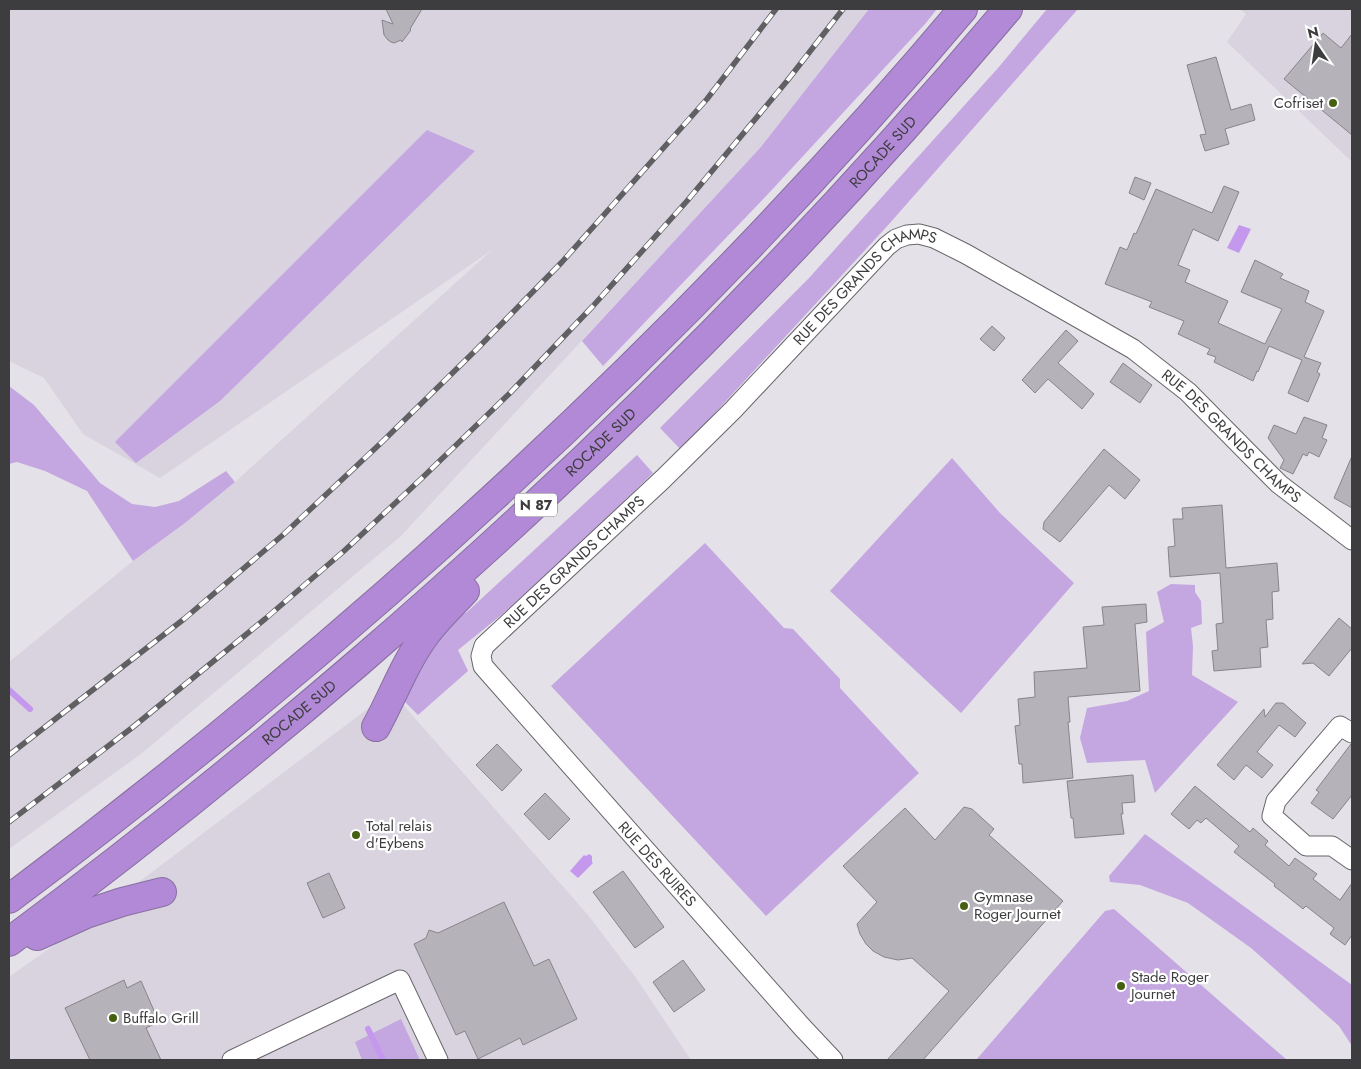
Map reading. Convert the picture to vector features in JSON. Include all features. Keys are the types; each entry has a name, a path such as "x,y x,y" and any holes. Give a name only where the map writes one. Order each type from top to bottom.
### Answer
{"highway":[{"name":"N 87","path":"9,899 147,793 267,696 421,563 548,448 746,250 863,124 963,9"},
{"name":"ROCADE SUD","path":"9,942 170,818 290,722 444,589 519,521 653,393 725,321 834,206 1008,9"},
{"name":"N 87","path":"376,727 408,661 426,634 451,605 653,393"},
{"path":"9,949 86,914 122,902 162,892"}],"street":[{"name":"RUE DES GRANDS CHAMPS","path":"483,666 481,656 484,646 663,479 733,410 887,246 896,239 907,235 919,234 934,238 966,254 1133,349 1188,392 1279,484 1352,540"},
{"name":"RUE DES RUIRES","path":"483,666 833,1060"},
{"path":"1352,733 1340,726 1276,801 1272,816 1306,846 1332,846 1352,860"},
{"path":"232,1060 400,980 438,1060"}],"shaded area":[{"path":"9,9 869,9 760,148 401,536 141,754 9,849 9,662 133,561 185,523 235,482 492,250 160,478 83,434 44,378 9,361"},
{"path":"869,9 937,9 768,194 603,366 582,341 760,148"},
{"path":"1047,9 1078,9 890,223 681,450 660,428 809,278 998,68"},
{"path":"1240,9 1352,9 1352,162 1227,42 1246,14"},
{"path":"427,130 475,151 220,401 136,463 115,442"},
{"path":"1239,225 1251,229 1239,253 1227,248"},
{"path":"9,386 34,405 100,483 132,504 155,507 179,501 226,471 235,482 185,523 133,561 87,491 45,471 17,462 9,464"},
{"path":"637,455 653,473 530,592 458,650 468,671 418,715 401,698 448,623 467,612"},
{"path":"952,458 1000,513 1074,583 961,713 830,591"},
{"path":"705,543 784,628 793,629 840,679 840,688 919,773 766,916 551,686"},
{"path":"1171,584 1195,585 1195,592 1201,601 1202,624 1191,628 1193,646 1192,675 1238,702 1155,793 1145,760 1087,763 1080,738 1087,708 1127,701 1149,691 1146,632 1164,622 1157,592"},
{"path":"391,691 588,915 636,978 691,1060 9,1060 9,977 81,926"},
{"path":"1145,834 1352,985 1352,1046 1339,1026 1251,948 1188,903 1140,885 1110,882 1109,876"},
{"path":"589,854 592,856 593,863 578,878 570,871 584,855"},
{"name":"Stade Roger Journet","path":"1114,909 1287,1060 976,1060 1105,911"},
{"path":"401,1019 420,1060 362,1060 355,1042"}],"building":[{"path":"386,9 422,9 402,42 401,40 394,43 391,42 384,35 382,20 393,24"},
{"name":"Cofriset","path":"1323,33 1341,48 1352,34 1352,135 1284,79"},
{"path":"1216,57 1231,110 1251,104 1255,120 1225,129 1229,144 1205,151 1200,135 1206,134 1187,65"},
{"path":"1135,177 1151,183 1144,200 1129,193"},
{"path":"1224,186 1239,192 1218,241 1193,229 1178,265 1190,270 1185,282 1228,301 1218,323 1265,344 1282,309 1241,292 1255,260 1283,274 1280,278 1309,291 1305,302 1324,311 1304,357 1321,363 1317,372 1320,374 1308,402 1288,393 1302,360 1269,346 1253,381 1214,362 1216,357 1207,354 1210,349 1178,334 1184,321 1149,307 1152,302 1105,284 1120,247 1127,250 1156,189 1212,213"},
{"path":"992,326 1005,338 994,351 980,339"},
{"path":"1066,330 1078,341 1058,363 1094,394 1082,409 1048,379 1035,393 1022,380"},
{"path":"1123,363 1152,385 1140,403 1110,382"},
{"path":"1304,417 1327,425 1322,438 1327,440 1319,457 1309,452 1307,456 1303,454 1293,474 1280,468 1284,460 1268,438 1274,425 1296,434"},
{"path":"1104,449 1140,480 1125,499 1109,485 1060,542 1043,529 1044,522"},
{"path":"1352,456 1352,508 1334,498"},
{"path":"1222,505 1226,568 1277,563 1279,591 1272,592 1273,619 1266,620 1268,647 1260,648 1261,667 1214,671 1212,651 1218,650 1216,624 1223,623 1220,573 1170,577 1168,547 1175,546 1173,519 1183,519 1182,508"},
{"path":"1146,604 1147,622 1135,624 1140,691 1068,697 1070,722 1068,722 1073,778 1023,783 1022,764 1019,764 1015,726 1020,725 1018,699 1035,697 1034,672 1087,668 1083,627 1104,625 1102,607"},
{"path":"1339,618 1352,629 1352,648 1329,676 1313,663 1302,664"},
{"path":"1276,703 1283,703 1306,723 1295,737 1279,725 1257,752 1273,765 1262,778 1246,765 1234,780 1217,765 1264,709 1265,717"},
{"path":"497,744 522,770 502,791 476,765"},
{"path":"1351,744 1352,795 1333,819 1311,803 1319,792 1316,790"},
{"path":"1133,775 1135,802 1122,803 1123,814 1121,814 1124,834 1075,838 1067,781"},
{"path":"1195,786 1250,832 1253,828 1268,841 1265,845 1289,866 1295,858 1317,874 1313,879 1340,900 1352,883 1352,935 1345,945 1330,934 1334,928 1306,906 1303,909 1234,852 1239,846 1206,818 1201,823 1197,820 1189,829 1171,814"},
{"path":"545,793 570,819 549,840 524,814"},
{"name":"Gymnase Roger Journet","path":"964,807 972,809 994,829 989,835 1063,901 923,1060 887,1060 949,991 912,958 898,960 884,957 873,951 866,944 857,924 877,902 843,866 905,808 935,840"},
{"path":"623,871 664,927 635,948 593,892"},
{"path":"329,873 345,908 323,918 307,883"},
{"path":"504,902 534,966 549,959 577,1019 523,1045 520,1038 478,1059 465,1031 456,1035 414,944 426,938 429,930 438,933"},
{"path":"683,960 705,990 674,1012 653,982"},
{"name":"Buffalo Grill","path":"124,980 127,988 141,981 159,1022 146,1028 161,1060 90,1060 65,1008"}],"waterway":[{"path":"9,690 30,709"},
{"path":"368,1029 383,1060"}],"railway":[{"path":"9,755 184,619 284,534 382,442 562,262 707,99 776,9"},
{"path":"9,822 133,727 265,619 344,551 510,393 593,306 687,201 787,81 843,9"}],"place":[{"name":"Cofriset","path":"1333,103"},
{"name":"Total relais d'Eybens","path":"356,835"},
{"name":"Gymnase Roger Journet","path":"964,906"},
{"name":"Stade Roger Journet","path":"1121,986"},
{"name":"Buffalo Grill","path":"113,1018"}]}
